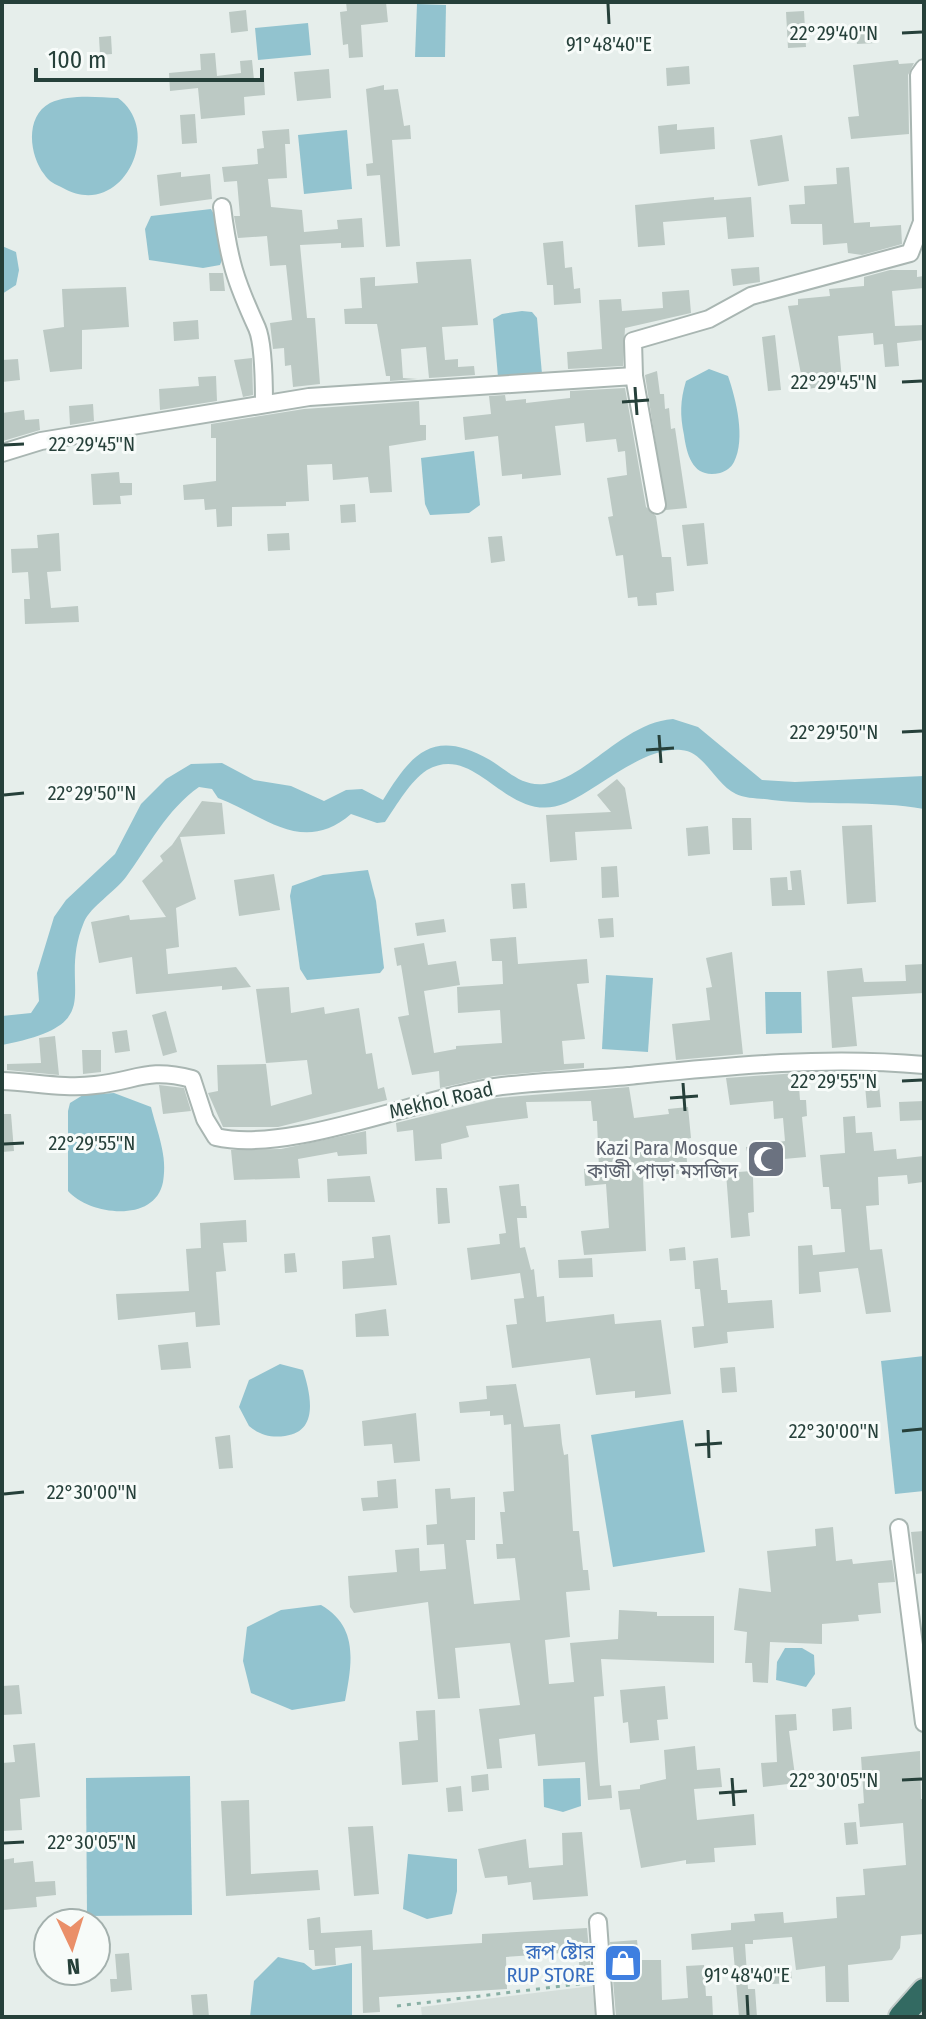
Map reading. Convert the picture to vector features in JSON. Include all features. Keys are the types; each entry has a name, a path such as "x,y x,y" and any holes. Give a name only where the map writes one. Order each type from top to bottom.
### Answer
{"highway":[{"path":"901,2017 924,1991"}],"street":[{"path":"657,505 634,376 633,341 709,319 751,296 910,253 922,222 919,75 924,68"},
{"path":"222,207 230,265 247,311 258,330 264,404"},
{"path":"2,453 41,441 309,397 634,376"},
{"name":"Mekhol Road","path":"2,1081 96,1085 148,1072 167,1072 192,1079 205,1119 216,1137 235,1141 274,1140 494,1087 735,1064 854,1059 924,1065"},
{"path":"899,1528 924,1723"},
{"path":"598,1922 605,2017"}],"path":[{"path":"397,2006 603,1982"}],"shaded area":[{"path":"592,1986 596,2017 422,2017 421,2007"}],"water":[{"path":"417,4 446,5 445,57 415,57"},
{"path":"308,23 311,55 258,60 255,28"},
{"path":"66,98 118,98 132,113 137,131 137,150 130,168 118,183 103,193 84,195 50,181 39,166 33,147 33,127 42,109"},
{"path":"347,130 352,189 304,194 298,135"},
{"path":"211,209 222,236 220,265 203,268 149,260 145,229 151,216"},
{"path":"2,246 16,252 19,270 16,285 2,294"},
{"path":"532,312 537,318 542,374 498,377 493,319 502,314"},
{"path":"709,369 728,376 737,407 739,431 738,453 733,464 720,473 711,474 698,469 690,458 681,414 686,381"},
{"path":"474,451 480,505 469,513 430,515 425,504 421,458"},
{"path":"673,719 698,727 762,780 795,782 924,776 924,809 744,797 729,789 696,756 681,750 651,755 579,797 545,808 510,796 462,766 445,764 427,770 415,780 385,822 377,823 351,814 333,826 316,832 300,832 267,822 218,798 212,789 199,787 177,806 126,877 84,922 77,946 74,1001 70,1015 58,1026 37,1036 2,1045 2,1016 31,1013 39,1001 37,973 54,917 66,900 115,854 141,804 166,779 191,764 222,763 254,780 291,786 324,801 346,790 362,789 383,800 414,759 438,746 470,750 524,782 550,783 579,770 639,729"},
{"path":"368,870 376,901 384,968 380,973 307,980 300,969 290,896 292,886 323,875"},
{"path":"606,975 653,978 648,1052 602,1049"},
{"path":"765,992 801,992 802,1033 766,1034"},
{"path":"114,1093 151,1107 163,1153 163,1182 157,1195 135,1210 105,1210 91,1206 68,1191 70,1103 83,1095"},
{"path":"924,1356 924,1491 895,1494 881,1361"},
{"path":"280,1364 303,1370 310,1411 303,1428 296,1433 270,1436 249,1426 239,1407 249,1380"},
{"path":"683,1420 705,1552 613,1567 591,1435"},
{"path":"321,1605 342,1624 350,1647 345,1701 292,1710 251,1693 243,1661 247,1627 281,1610"},
{"path":"785,1648 802,1648 814,1655 815,1674 806,1687 776,1680 777,1662"},
{"path":"190,1776 192,1915 112,1916 112,1907 87,1907 86,1778"},
{"path":"580,1778 581,1806 563,1812 544,1807 543,1779"},
{"path":"408,1854 457,1859 457,1891 452,1914 427,1919 403,1909"},
{"path":"278,1957 304,1963 313,1970 352,1963 352,2017 250,2017 254,1981"}],"building":[{"path":"346,2 386,2 388,22 361,25 363,57 349,58 348,44 343,45 340,12 347,11"},
{"path":"246,10 248,31 231,33 229,12"},
{"path":"804,11 806,47 788,48 786,12"},
{"path":"875,30 876,43 857,44 855,32"},
{"path":"111,36 112,54 100,55 99,37"},
{"path":"215,53 217,76 241,73 240,61 252,60 254,80 264,79 265,95 244,97 245,115 201,119 198,88 170,91 169,73 201,70 200,54"},
{"path":"898,60 899,64 914,63 908,75 909,134 851,139 848,117 859,116 853,65"},
{"path":"689,66 690,84 667,86 666,68"},
{"path":"329,69 331,98 297,101 294,72"},
{"path":"384,85 384,90 398,89 404,126 410,125 411,139 392,140 400,246 386,247 380,175 367,176 366,164 373,163 366,89"},
{"path":"195,114 197,143 182,144 180,115"},
{"path":"677,124 677,130 714,127 715,149 660,154 658,126"},
{"path":"289,129 290,144 285,144 287,178 268,179 271,207 302,210 304,232 338,229 337,220 362,218 364,247 341,248 341,243 300,245 307,318 315,318 320,384 293,387 291,365 285,366 284,348 273,349 270,323 292,320 286,265 270,266 267,236 238,238 234,216 240,216 237,181 224,182 222,167 258,164 257,149 264,148 262,131"},
{"path":"782,135 789,181 758,186 750,140"},
{"path":"849,167 854,223 870,222 870,227 901,225 902,244 862,255 848,253 847,243 823,245 822,224 791,224 789,205 805,204 804,186 837,184 836,168"},
{"path":"181,172 181,177 210,174 212,199 160,206 157,175"},
{"path":"714,197 714,200 751,197 754,237 728,239 726,217 663,222 665,245 638,247 635,205"},
{"path":"563,241 565,268 572,267 574,289 580,288 581,303 554,305 553,285 547,285 543,243"},
{"path":"471,259 478,325 442,327 445,360 458,359 458,367 474,366 475,375 429,378 426,347 401,349 403,378 418,379 390,381 390,376 386,376 377,324 345,324 344,309 362,308 360,278 375,277 375,286 418,283 416,262"},
{"path":"759,267 760,282 733,286 731,269"},
{"path":"890,270 917,270 917,277 924,276 924,288 892,291 895,326 924,325 924,340 897,343 899,366 885,367 883,344 874,345 873,333 838,336 842,380 823,381 824,386 804,390 788,306 798,305 798,299 830,296 829,289 864,286 864,277"},
{"path":"209,273 223,273 225,291 210,291"},
{"path":"126,287 129,327 82,330 82,369 50,372 43,330 64,327 62,289"},
{"path":"689,290 691,313 625,328 623,366 568,369 567,352 602,349 599,300 621,299 622,311 663,308 662,292"},
{"path":"198,320 199,339 174,341 173,322"},
{"path":"775,335 781,390 768,391 762,337"},
{"path":"252,358 253,395 243,397 234,360"},
{"path":"18,359 20,380 2,382 2,360"},
{"path":"657,371 660,394 664,394 665,409 669,408 671,429 675,428 687,508 666,510 645,375"},
{"path":"216,376 217,401 160,410 159,389 199,386 198,377"},
{"path":"625,388 646,507 656,516 662,557 671,557 674,591 656,593 657,605 638,606 637,597 628,598 623,555 616,556 608,517 613,516 607,478 627,475 625,451 618,452 616,439 586,442 584,423 555,426 561,475 522,479 522,474 502,476 498,436 465,440 463,417 491,414 489,396 505,395 506,401 526,399 526,403 570,398 570,391"},
{"path":"419,401 420,425 426,425 426,440 389,446 392,492 370,493 368,477 333,480 332,464 307,465 309,501 286,502 286,506 232,507 232,526 217,527 216,509 205,510 204,499 184,500 183,485 216,481 216,438 211,438 211,424 304,409"},
{"path":"93,404 94,421 70,425 69,406"},
{"path":"24,410 25,420 39,419 40,430 3,441 2,413"},
{"path":"119,472 120,483 132,483 132,495 120,496 121,504 93,505 91,474"},
{"path":"355,504 356,522 341,523 340,505"},
{"path":"704,523 708,564 687,566 682,525"},
{"path":"59,533 61,571 47,572 51,608 78,606 79,622 25,624 24,599 30,599 28,572 12,573 11,549 38,548 37,535"},
{"path":"289,533 290,550 268,551 267,534"},
{"path":"502,536 505,561 491,563 488,537"},
{"path":"617,779 625,788 632,829 575,832 577,860 550,862 546,815 611,812 597,795"},
{"path":"202,801 222,803 225,834 180,837 196,899 176,908 179,947 166,949 168,974 236,967 251,987 222,990 222,986 136,994 132,957 99,963 91,922 129,915 130,920 166,917 142,881 163,861 160,856 172,845"},
{"path":"732,818 751,818 752,850 733,850"},
{"path":"872,825 876,902 847,904 842,826"},
{"path":"708,826 710,854 688,856 686,828"},
{"path":"617,866 619,897 602,898 601,867"},
{"path":"801,870 805,905 772,906 770,878 787,877 788,890 792,890 790,871"},
{"path":"274,874 280,910 239,916 234,880"},
{"path":"525,883 527,908 513,909 511,884"},
{"path":"613,918 614,937 600,938 598,919"},
{"path":"444,919 446,932 417,936 415,923"},
{"path":"516,937 518,964 587,959 589,983 577,984 585,1039 562,1041 564,1064 584,1063 584,1068 494,1076 440,1088 439,1071 412,1075 398,1017 409,1015 401,965 397,966 394,948 424,943 428,965 456,961 460,985 424,991 434,1053 456,1049 456,1046 502,1043 500,1010 458,1013 457,987 503,984 502,961 492,961 490,939"},
{"path":"732,952 743,1054 676,1060 672,1024 710,1020 706,988 712,987 706,958"},
{"path":"924,964 924,993 852,997 857,1046 832,1048 827,971 862,968 864,982 906,981 905,965"},
{"path":"289,987 291,1013 324,1007 325,1014 359,1008 366,1054 372,1053 378,1089 384,1087 387,1100 278,1127 223,1127 208,1093 218,1091 217,1065 266,1064 271,1106 312,1094 307,1060 266,1063 256,989"},
{"path":"166,1011 177,1052 163,1056 152,1015"},
{"path":"127,1030 130,1051 115,1053 112,1032"},
{"path":"55,1036 59,1075 7,1070 7,1064 41,1063 39,1038"},
{"path":"82,1050 101,1050 101,1072 83,1074"},
{"path":"798,1073 800,1100 806,1100 807,1116 802,1117 806,1157 784,1159 785,1171 753,1177 754,1212 748,1213 750,1236 731,1238 726,1173 751,1171 746,1147 785,1141 783,1118 774,1119 773,1101 730,1105 726,1078"},
{"path":"878,1073 881,1107 867,1108 864,1074"},
{"path":"159,1085 184,1088 191,1111 163,1114"},
{"path":"629,1087 634,1118 669,1114 668,1109 688,1107 691,1138 685,1139 688,1173 643,1177 646,1251 584,1255 581,1231 609,1228 606,1184 585,1186 584,1169 599,1168 597,1121 593,1121 591,1101 526,1102 528,1118 466,1126 469,1137 441,1144 442,1159 415,1161 413,1130 397,1132 396,1123 497,1098"},
{"path":"924,1101 924,1120 900,1121 899,1102"},
{"path":"2,1114 11,1114 14,1151 2,1152"},
{"path":"855,1116 856,1133 872,1132 874,1151 896,1149 897,1159 924,1156 923,1182 908,1184 907,1175 878,1177 879,1205 866,1206 870,1250 882,1249 891,1312 866,1314 858,1268 819,1272 821,1292 799,1294 798,1246 812,1245 813,1255 845,1252 841,1209 831,1209 829,1187 823,1187 820,1155 845,1153 843,1117"},
{"path":"366,1131 367,1154 338,1156 337,1152 298,1159 300,1178 234,1180 231,1150 281,1149"},
{"path":"370,1176 375,1202 328,1202 327,1179"},
{"path":"519,1184 521,1206 526,1206 527,1218 517,1218 520,1248 525,1247 531,1270 534,1269 537,1297 544,1296 546,1322 614,1314 615,1324 661,1320 671,1394 635,1398 635,1391 596,1395 590,1358 512,1368 506,1325 517,1324 514,1299 524,1298 520,1273 471,1280 467,1248 500,1244 499,1234 506,1233 499,1186"},
{"path":"436,1188 447,1188 450,1223 438,1224"},
{"path":"246,1220 247,1242 223,1243 226,1271 216,1272 220,1325 196,1327 195,1312 118,1320 116,1294 189,1291 186,1249 201,1248 200,1223"},
{"path":"390,1235 397,1285 343,1289 342,1261 374,1258 372,1237"},
{"path":"685,1247 686,1260 670,1261 669,1249"},
{"path":"295,1253 297,1272 285,1273 284,1254"},
{"path":"592,1258 593,1277 559,1278 558,1260"},
{"path":"718,1258 721,1290 727,1290 728,1303 772,1300 774,1328 727,1332 728,1343 694,1348 692,1327 704,1326 700,1289 695,1289 693,1261"},
{"path":"386,1309 389,1336 356,1337 355,1314"},
{"path":"188,1342 191,1368 161,1370 158,1345"},
{"path":"735,1367 737,1392 722,1393 720,1368"},
{"path":"516,1384 524,1427 560,1424 564,1455 568,1454 573,1531 579,1531 583,1570 588,1570 590,1590 566,1592 570,1637 545,1640 549,1684 574,1682 570,1643 618,1639 619,1610 657,1612 657,1616 714,1616 714,1663 601,1659 604,1696 594,1697 598,1761 600,1786 611,1785 612,1798 588,1800 585,1762 538,1766 535,1734 499,1739 502,1768 487,1769 479,1709 520,1705 510,1643 455,1648 460,1698 438,1699 428,1602 354,1613 350,1607 348,1576 397,1572 395,1550 419,1548 420,1571 446,1569 444,1544 427,1545 426,1525 437,1524 435,1489 450,1488 451,1499 475,1497 475,1540 466,1540 474,1604 520,1600 515,1558 497,1559 496,1544 503,1544 500,1512 505,1512 503,1492 514,1491 511,1424 504,1425 503,1415 490,1416 490,1411 460,1413 459,1402 487,1399 486,1386"},
{"path":"416,1413 420,1461 394,1463 392,1444 364,1446 362,1421"},
{"path":"230,1435 233,1468 219,1469 215,1437"},
{"path":"396,1479 398,1508 363,1511 361,1498 378,1497 377,1481"},
{"path":"833,1527 836,1561 852,1559 853,1564 892,1560 895,1582 878,1583 881,1613 858,1615 859,1621 822,1624 822,1644 770,1642 768,1683 753,1682 752,1663 745,1663 747,1632 734,1630 739,1588 771,1592 767,1551 816,1546 815,1529"},
{"path":"924,1531 924,1573 916,1574 911,1532"},
{"path":"19,1685 22,1714 2,1715 2,1686"},
{"path":"665,1686 668,1719 657,1720 659,1740 630,1743 628,1722 623,1723 620,1690"},
{"path":"851,1707 852,1729 833,1731 832,1709"},
{"path":"435,1710 438,1782 402,1785 399,1742 418,1740 416,1711"},
{"path":"796,1714 797,1730 789,1731 796,1783 763,1787 761,1763 777,1762 775,1715"},
{"path":"35,1743 40,1797 20,1799 22,1830 2,1831 2,1763 15,1762 13,1745"},
{"path":"695,1746 697,1770 720,1768 722,1787 694,1789 697,1820 754,1814 756,1845 714,1848 715,1862 686,1864 686,1860 641,1868 630,1809 620,1810 618,1791 640,1789 640,1785 666,1779 664,1750"},
{"path":"920,1751 921,1799 924,1799 924,1934 901,1936 900,1948 892,1960 848,1965 849,2002 826,2002 825,1966 796,1970 792,1937 753,1940 753,1944 745,1944 748,1989 755,1989 757,2017 739,2017 733,1947 692,1950 691,1934 731,1930 731,1923 755,1921 754,1914 783,1912 784,1923 837,1918 836,1897 865,1895 863,1869 906,1865 903,1823 860,1827 858,1804 864,1803 861,1757"},
{"path":"488,1774 489,1790 472,1792 471,1776"},
{"path":"461,1786 463,1811 448,1812 446,1788"},
{"path":"249,1800 251,1874 318,1870 320,1890 226,1896 221,1801"},
{"path":"856,1822 858,1844 846,1845 844,1823"},
{"path":"373,1826 379,1894 354,1896 348,1827"},
{"path":"582,1832 588,1896 533,1900 531,1882 508,1885 507,1876 485,1878 478,1849 526,1839 529,1868 563,1865 562,1833"},
{"path":"14,1858 14,1863 33,1861 35,1882 55,1881 56,1895 36,1897 37,1907 3,1910 2,1860"},
{"path":"320,1917 321,1933 372,1930 373,1950 482,1943 482,1934 587,1928 591,1973 580,1974 578,1952 506,1957 507,1989 379,1997 380,2012 363,2013 361,1946 335,1948 336,1965 315,1966 314,1950 309,1950 307,1919"},
{"path":"637,1940 639,1960 661,1960 662,2000 688,1998 686,1966 704,1965 706,1996 712,1996 713,2017 616,2017 610,1942"},
{"path":"129,1953 132,1990 111,1992 112,1979 117,1979 115,1954"},
{"path":"791,1970 792,1983 772,1984 771,1971"},
{"path":"207,1994 209,2017 193,2017 191,1995"}],"place":[{"name":"Kazi Para Mosque কাজী পাড়া মসজিদ","path":"766,1159"},
{"name":"রূপ ষ্টোর RUP STORE","path":"623,1963"}]}
